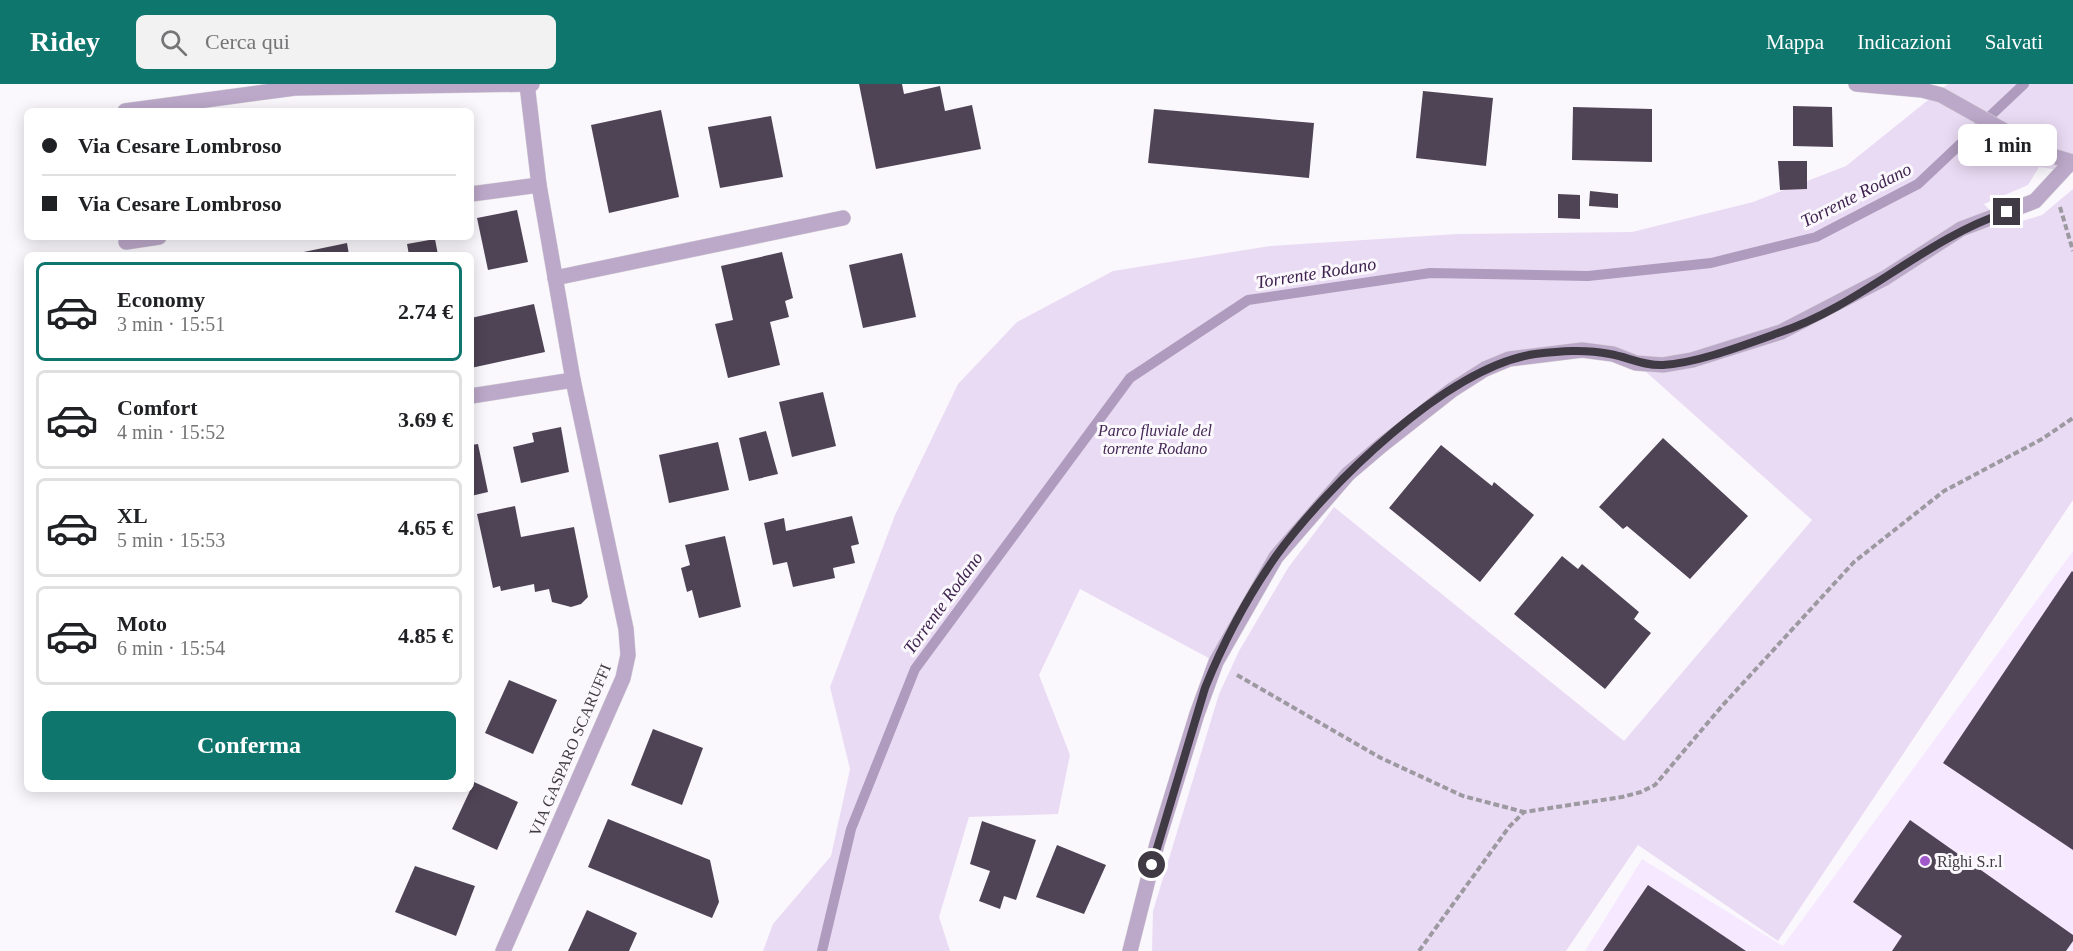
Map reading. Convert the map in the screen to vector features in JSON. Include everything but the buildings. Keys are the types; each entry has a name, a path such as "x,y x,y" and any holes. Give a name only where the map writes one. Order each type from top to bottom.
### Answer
{"street":[{"name":"VIA GASPARO SCARUFFI","path":"147,108 295,88 528,84 539,185 555,278 573,380 626,629 628,655 623,678 503,951"},
{"path":"1130,951 1157,844 1199,706 1216,662 1276,557 1341,482 1415,417 1485,369 1509,359 1582,350 1612,354 1636,363 1663,365 1692,360 1781,332 1885,278 1961,229 2022,208 2035,201 2050,188 2072,162 2046,154 1941,95 1922,90 1856,84"},
{"path":"474,194 539,185"},
{"path":"555,278 843,218"},
{"path":"126,242 139,240"},
{"path":"474,396 573,380"}],"path":[{"path":"2050,188 2064,214 2073,251"},
{"path":"1216,662 1381,758 1463,796 1524,812 1641,792 1655,785 1722,706 1854,562 1944,491 2042,439 2073,418"},
{"path":"1419,951 1509,827 1524,812"}],"shaded area":[{"path":"2073,551 2073,951 1585,951 1642,859 1783,946"}],"green space":[{"name":"Parco fluviale del torrente Rodano","path":"1948,84 2073,84 2073,172 2039,167 2028,185 1984,204 2005,226 2042,215 2073,189 2073,500 1778,941 1638,845 1566,951 1152,951 1153,911 1219,694 1239,651 1288,568 1334,507 1624,741 1812,520 1636,363 1609,349 1534,354 1452,390 1311,514 1216,662 1080,589 1039,675 1070,755 1058,814 969,817 939,917 950,951 763,951 773,924 831,856 850,769 830,687 895,515 958,384 1017,322 1113,271 1270,246 1457,234 1632,232 1753,202 1846,166"}],"waterway":[{"name":"Torrente Rodano","path":"822,951 851,829 915,669 1130,378 1248,300 1430,273 1588,276 1711,263 1816,237 1918,184 2024,84"}],"place":[{"name":"Righi S.r.l","path":"1925,861"}],"route":[{"path":"1152,865 1205,688 1245,608 1276,557 1311,514 1348,474 1415,417 1485,369 1509,359 1534,354 1582,350 1612,354 1636,363 1663,365 1692,360 1781,332 1885,278 1961,229 2007,212"}]}
